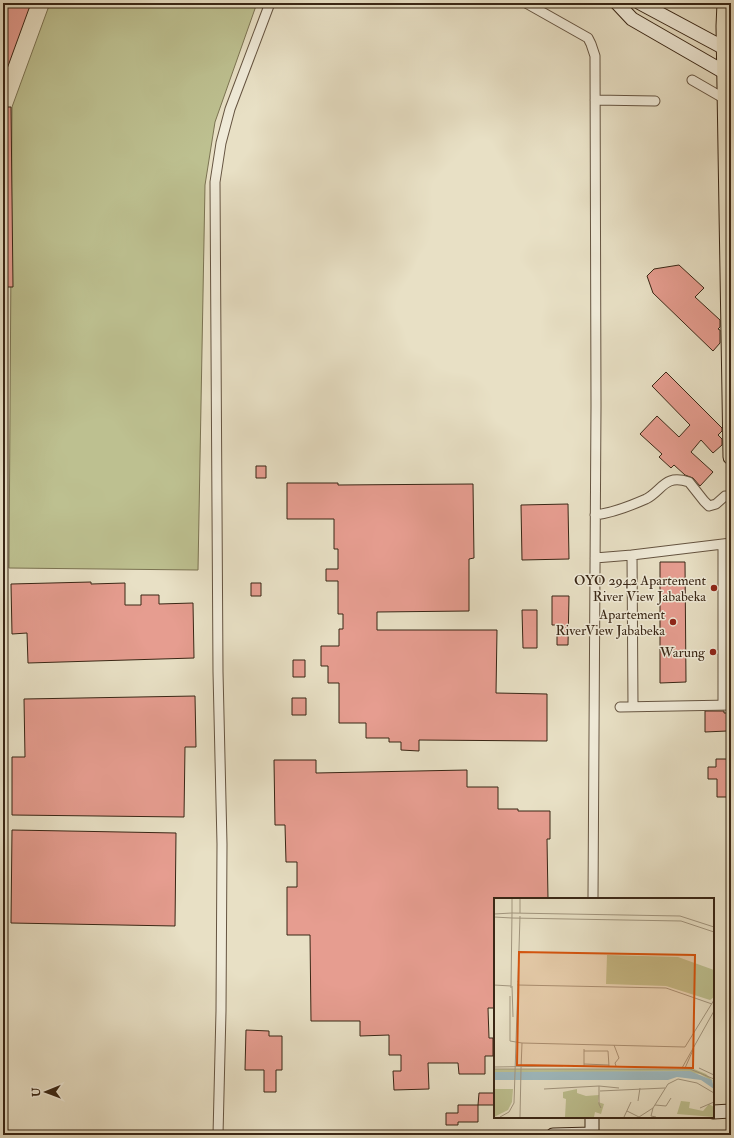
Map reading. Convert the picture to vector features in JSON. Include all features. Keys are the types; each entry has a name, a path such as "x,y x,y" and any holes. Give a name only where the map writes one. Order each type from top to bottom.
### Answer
{"main road":[{"path":"725,3 728,48 728,72 725,100 731,457"}],"street":[{"path":"218,1135 221,1011 222,844 218,672 215,182 221,143 230,109 270,3"},
{"path":"526,3 588,38 592,44 596,56 596,406 593,898"},
{"path":"617,3 632,19 728,72"},
{"path":"640,3 728,48"},
{"path":"692,80 725,100"},
{"path":"595,100 655,101"},
{"path":"595,515 606,514 648,498 668,482 677,479 689,482 709,506 716,504 725,496 731,497"},
{"path":"595,558 727,544 727,705 620,707"},
{"path":"632,555 633,706"},
{"path":"714,1112 731,1111"},
{"path":"553,1135 592,1135 592,1118"}],"green space":[{"path":"50,3 257,3 215,122 205,185 198,570 9,568 12,107"}],"building":[{"path":"3,3 31,3 4,77 3,77"},
{"path":"3,107 11,107 13,287 3,287"},
{"path":"679,265 704,288 695,297 720,320 720,327 718,329 720,330 720,343 713,351 653,293 647,276 654,269"},
{"path":"666,372 722,428 722,431 718,435 722,439 722,445 713,453 701,440 691,452 713,472 700,486 693,478 685,475 674,465 671,468 659,457 662,454 640,434 657,416 679,437 690,425 652,386"},
{"path":"256,466 266,466 266,478 256,478"},
{"path":"287,483 338,483 338,485 473,484 474,558 469,559 469,611 377,612 377,630 497,630 496,693 547,694 547,741 419,740 419,751 401,750 401,742 389,742 389,738 366,738 366,723 339,723 339,683 328,683 328,666 321,666 321,646 339,646 339,629 343,629 343,614 338,614 338,581 326,581 326,569 338,569 338,549 334,549 334,519 287,519"},
{"path":"568,504 569,559 522,560 521,505"},
{"name":"Apartement RiverView Jababeka","path":"660,562 685,562 686,682 660,683"},
{"path":"91,582 91,584 125,583 125,605 141,605 141,595 159,595 159,604 193,603 194,658 28,663 27,633 12,634 11,584"},
{"path":"251,583 261,583 261,596 251,596"},
{"path":"552,596 569,596 568,645 557,645 557,625 552,625"},
{"path":"522,610 537,610 537,648 523,648"},
{"path":"293,660 305,660 305,677 293,677"},
{"path":"195,696 196,747 185,747 184,817 12,815 12,757 25,757 24,699"},
{"path":"292,698 306,698 306,715 292,715"},
{"path":"705,711 724,711 724,713 727,713 727,731 705,732"},
{"path":"716,759 729,759 727,797 717,797 717,779 708,779 708,767 716,767"},
{"path":"274,760 316,760 316,773 467,770 467,787 498,787 498,809 518,809 518,811 550,811 550,839 547,839 548,898 494,898 494,1008 488,1008 489,1038 493,1038 493,1056 485,1056 485,1074 459,1074 458,1063 428,1063 429,1089 394,1090 393,1071 401,1071 401,1055 389,1055 389,1035 360,1036 360,1021 311,1021 310,935 287,935 287,887 297,887 297,862 286,862 285,825 275,825"},
{"path":"12,830 176,833 175,926 11,923"},
{"path":"246,1030 269,1031 269,1036 282,1036 282,1070 276,1070 276,1092 264,1092 264,1070 245,1070"},
{"path":"479,1093 494,1093 494,1105 478,1105"},
{"path":"458,1105 478,1105 478,1122 458,1122 458,1125 446,1125 446,1113 458,1113"}],"place":[{"name":"OYO 2942 Apartement River View Jababeka","path":"714,588"},
{"name":"Apartement RiverView Jababeka","path":"673,622"},
{"name":"Warung","path":"713,652"}]}
